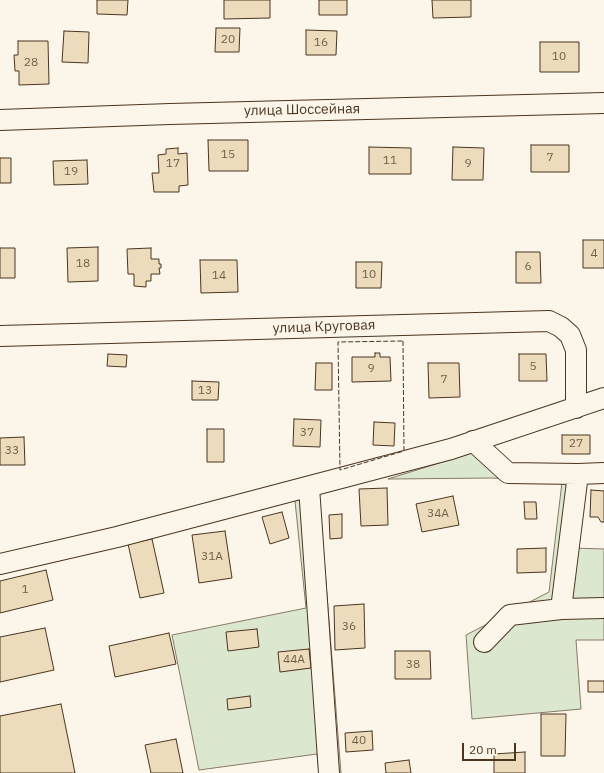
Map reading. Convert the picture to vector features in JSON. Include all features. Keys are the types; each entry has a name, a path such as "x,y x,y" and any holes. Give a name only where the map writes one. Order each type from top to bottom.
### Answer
{"lane":[{"name":"улица Шоссейная","path":"0,120 170,114 604,103"},
{"name":"улица Круговая","path":"0,336 549,321 561,327 570,335 576,350 576,408"},
{"path":"0,564 117,537 451,448 604,398"},
{"path":"473,441 508,473 604,473"},
{"path":"561,609 578,474"},
{"path":"309,487 330,773"},
{"path":"484,642 510,615 561,609 604,608"}],"green space":[{"path":"487,448 503,466 584,479 573,548 604,549 604,640 576,640 581,709 472,719 466,635 549,592 562,482 492,478 388,479"},
{"path":"319,494 341,773 319,773 317,754 199,770 172,635 306,608 295,501"}],"building":[{"path":"97,0 128,0 127,15 97,14"},
{"path":"224,0 270,0 270,18 224,19"},
{"path":"319,0 347,0 347,15 319,15"},
{"path":"432,0 471,0 471,17 433,18"},
{"path":"216,28 240,28 239,52 215,52"},
{"path":"306,30 337,31 336,55 306,55"},
{"path":"64,31 89,32 88,63 62,62"},
{"path":"18,41 48,41 49,84 19,85 19,71 15,71 14,55 18,55"},
{"path":"540,42 579,42 579,72 540,72"},
{"path":"208,140 248,140 248,171 209,171"},
{"path":"531,145 569,145 569,172 531,172"},
{"path":"369,147 411,148 411,174 369,174"},
{"path":"453,147 484,148 483,180 452,180"},
{"path":"178,148 178,154 187,153 188,185 179,186 179,192 154,192 152,173 159,173 158,155 166,154 166,149"},
{"path":"0,158 11,158 11,183 0,183"},
{"path":"87,160 88,184 54,185 53,161"},
{"path":"583,240 604,240 604,268 583,268"},
{"path":"98,247 98,281 68,282 67,248"},
{"path":"0,248 15,248 15,278 0,278"},
{"path":"151,248 151,259 159,259 159,264 161,264 161,268 159,268 160,274 151,274 151,281 146,281 146,287 134,286 134,274 128,274 127,249"},
{"path":"516,252 540,252 541,283 516,283"},
{"path":"200,260 237,260 238,292 201,293"},
{"path":"356,262 382,262 381,288 356,288"},
{"path":"375,353 380,353 380,357 390,357 391,381 352,382 352,357 375,357"},
{"path":"108,354 127,355 126,367 107,366"},
{"path":"519,354 546,354 547,381 519,381"},
{"path":"316,363 332,363 332,390 315,390"},
{"path":"428,363 459,363 460,397 429,398"},
{"path":"192,381 219,382 218,400 192,400"},
{"path":"294,419 321,420 320,447 293,446"},
{"path":"374,422 395,423 394,446 373,445"},
{"path":"207,429 224,429 224,462 207,462"},
{"path":"562,435 590,435 590,454 562,454"},
{"path":"24,437 25,465 0,465 0,438"},
{"path":"387,488 388,525 361,526 359,489"},
{"path":"591,490 604,491 604,522 601,522 598,517 590,517"},
{"path":"453,496 459,525 422,532 416,504"},
{"path":"524,502 536,502 537,519 525,519"},
{"path":"282,512 289,538 270,544 262,517"},
{"path":"342,514 342,538 330,539 329,515"},
{"path":"225,531 232,578 199,583 192,535"},
{"path":"152,539 164,593 140,598 128,544"},
{"path":"546,548 546,572 517,573 517,549"},
{"path":"46,570 53,600 0,613 0,581"},
{"path":"364,604 365,648 335,650 334,606"},
{"path":"45,628 54,670 0,682 0,637"},
{"path":"257,629 259,647 228,651 226,632"},
{"path":"169,633 176,664 115,677 109,646"},
{"path":"309,649 311,668 280,672 278,652"},
{"path":"395,651 430,651 431,679 395,679"},
{"path":"588,681 604,681 604,692 588,692"},
{"path":"250,696 251,707 228,710 227,699"},
{"path":"61,704 75,773 0,773 0,716"},
{"path":"541,714 566,714 565,756 541,756"},
{"path":"372,731 373,750 346,752 345,733"},
{"path":"176,739 183,773 151,773 145,745"},
{"path":"525,752 525,773 494,773 494,754"},
{"path":"409,760 411,773 386,773 385,763"}],"fence":[{"path":"403,341 404,451 340,470 338,342 403,341"}]}
